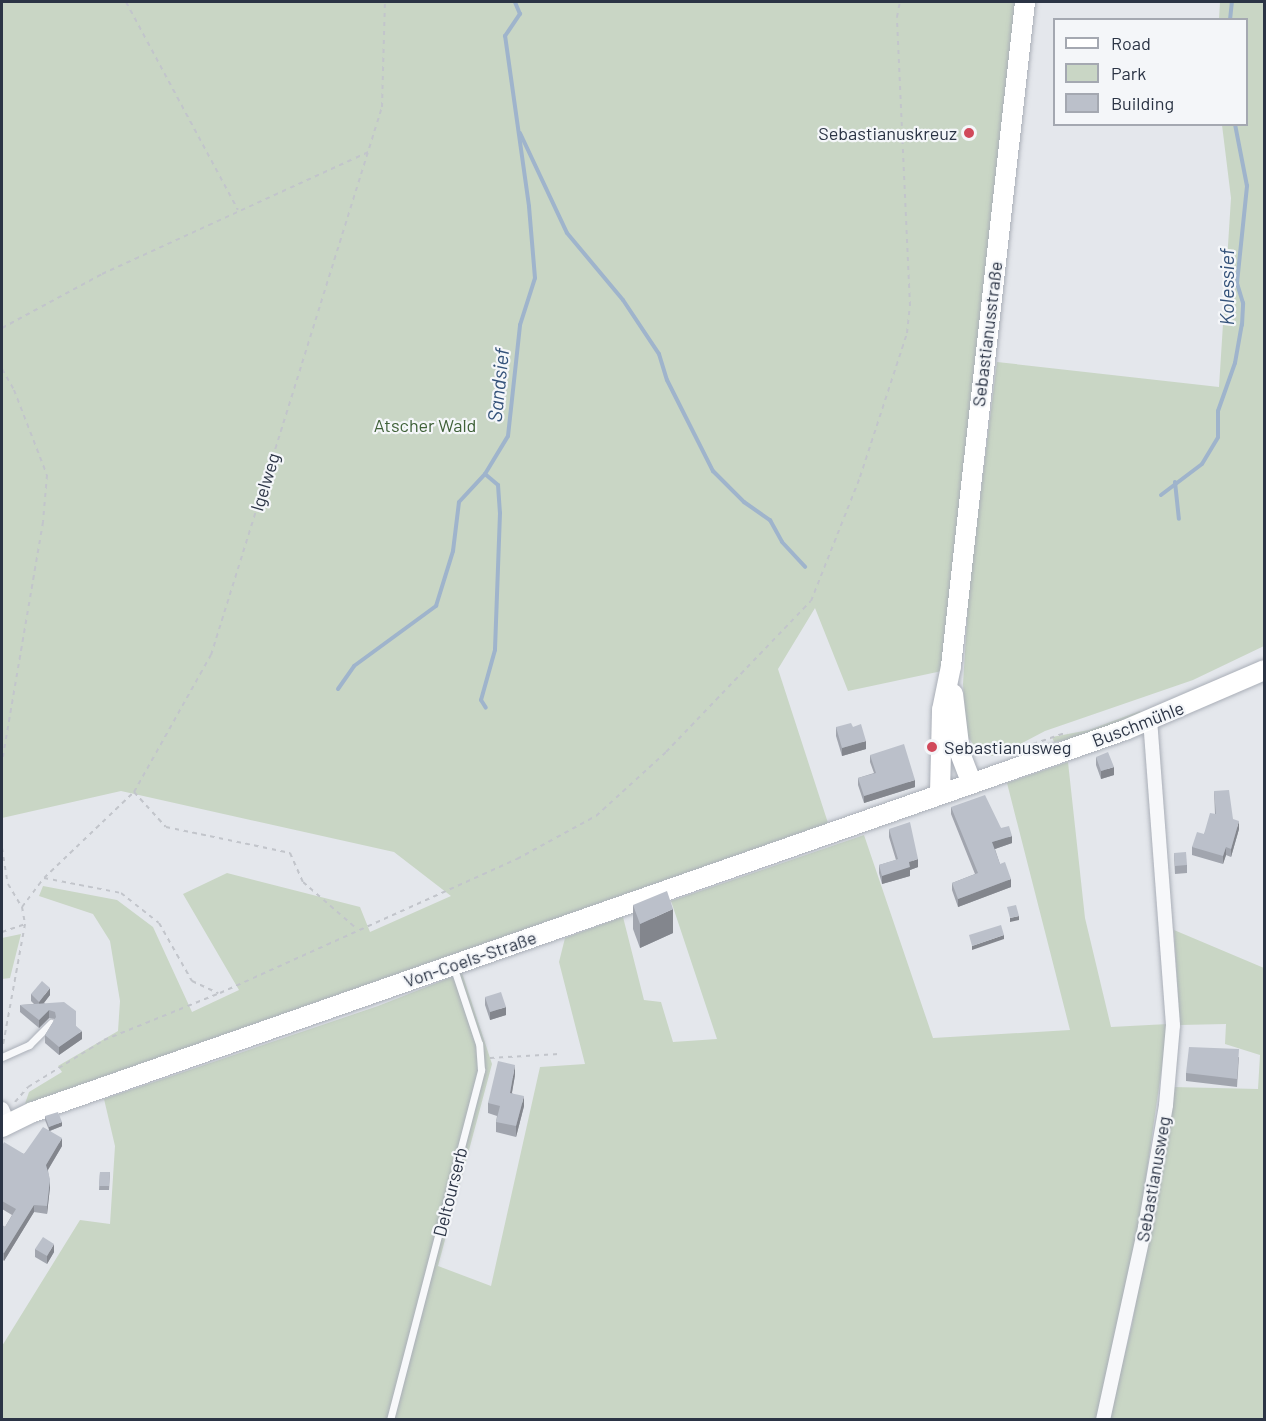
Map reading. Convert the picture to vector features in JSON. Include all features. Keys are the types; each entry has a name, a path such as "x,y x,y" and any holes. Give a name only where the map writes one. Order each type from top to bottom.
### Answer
{"main road":[{"name":"Sebastianusstraße","path":"940,793 942,710 951,666 1025,2"},
{"name":"Sebastianusstraße","path":"951,666 960,753 971,782"},
{"name":"Buschmühle","path":"940,793 1150,720 1264,670"},
{"name":"Von-Coels-Straße","path":"3,1117 453,966 940,793"}],"street":[{"name":"Sebastianusweg","path":"1103,1419 1145,1227 1166,1105 1173,1033 1171,962 1150,720"}],"lane":[{"name":"Deltourserb","path":"390,1419 478,1085 481,1059 453,966"},
{"path":"2,1057 29,1045 51,1023"}],"path":[{"path":"126,2 239,211"},
{"name":"Igelweg","path":"22,907 44,878 134,792 211,655 382,107 385,2"},
{"path":"3,1117 28,1087 104,1040 220,993 357,929 517,859 596,816 666,752 811,601 856,488 907,333 910,306 897,17 900,2"},
{"path":"2,328 102,274 368,152"},
{"path":"2,369 14,390 46,475 43,522 2,761"},
{"path":"134,792 166,827 290,853 303,882 357,929"},
{"path":"2,848 8,884 22,907 25,924 2,1051"},
{"path":"44,878 121,893 159,923 192,981 220,993"},
{"path":"2,932 25,924"},
{"path":"481,1059 559,1054"}],"green space":[{"name":"Atscher Wald","path":"2,2 1019,2 942,671 848,691 815,608 778,669 828,823 25,1104 29,1092 62,1072 58,1066 118,1031 120,1001 110,941 93,914 39,896 43,886 117,900 153,927 192,1012 239,990 183,894 227,873 360,907 370,932 451,896 394,852 121,791 2,818"},
{"path":"1220,2 1264,2 1264,646 1193,680 1045,731 999,755 989,756 980,753 967,736 963,684 969,587 997,362 1219,387 1231,198 1222,126 1248,126 1248,18 1219,18"},
{"path":"1140,711 1142,715 1088,736 1054,742 1052,737 1089,730"},
{"path":"1068,762 1085,918 1111,1027 1168,1024 1139,1226 1097,1419 2,1419 2,1346 80,1220 110,1224 115,1146 104,1099 378,1006 462,973 492,1064 438,1266 491,1286 540,1067 585,1064 559,962 565,938 623,917 644,1000 661,1002 673,1042 717,1039 671,901 864,835 933,1038 1070,1030 1007,783"},
{"path":"1174,930 1264,968 1264,1419 1108,1420 1132,1325 1173,1087 1258,1089 1260,1055 1225,1044 1226,1024 1180,1025"},
{"path":"21,934 10,978 2,979 2,938"}],"building":[{"path":"851,723 853,727 861,724 866,741 842,748 836,727"},
{"path":"904,744 915,780 864,796 858,778 876,773 870,755"},
{"path":"1108,752 1114,767 1101,771 1096,757"},
{"path":"1229,790 1233,819 1239,821 1231,849 1226,847 1223,856 1192,847 1197,832 1204,834 1210,813 1216,814 1214,791"},
{"path":"985,795 1001,828 1009,826 1012,836 992,842 1000,864 1005,862 1011,879 958,899 952,883 978,873 951,807"},
{"path":"910,822 918,859 909,862 910,867 882,876 879,865 898,859 889,829"},
{"path":"1186,852 1187,865 1175,866 1174,853"},
{"path":"667,891 673,909 640,924 633,905"},
{"path":"1016,905 1019,916 1010,918 1007,907"},
{"path":"1001,925 1004,935 972,946 969,935"},
{"path":"42,981 50,988 39,1002 31,994"},
{"path":"501,992 506,1007 490,1012 485,997"},
{"path":"64,1002 76,1011 76,1026 82,1031 59,1047 45,1035 56,1017 55,1012 49,1010 39,1020 20,1005"},
{"path":"1189,1047 1239,1049 1237,1079 1186,1073"},
{"path":"498,1061 515,1065 510,1093 524,1096 516,1126 496,1122 500,1106 488,1103"},
{"path":"58,1112 62,1122 49,1127 45,1116"},
{"path":"43,1127 62,1138 46,1165 50,1179 47,1206 34,1205 4,1253 2,1252 2,1225 5,1227 16,1209 2,1201 2,1146 4,1142 24,1154"},
{"path":"100,1172 110,1172 109,1186 99,1186"},
{"path":"43,1237 54,1244 47,1256 35,1249"}],"waterway":[{"name":"Sandsief","path":"338,689 354,666 436,606 453,551 459,502 485,474 508,436 520,325 535,278 529,206 505,36 520,14 515,2"},
{"name":"Kolessief","path":"1230,18 1232,2"},
{"name":"Kolessief","path":"1161,495 1202,464 1218,437 1218,411 1235,363 1242,325 1243,303 1237,283 1247,186 1235,126"},
{"name":"Sandsief","path":"520,133 567,233 623,300 659,354 667,380 713,471 744,502 770,520 782,542 805,567"},
{"path":"485,474 498,485 500,513 495,650 481,700 486,708"},
{"path":"1175,482 1179,519"}],"place":[{"name":"Sebastianuskreuz","path":"969,133"},
{"name":"Sebastianusweg","path":"932,747"}]}
